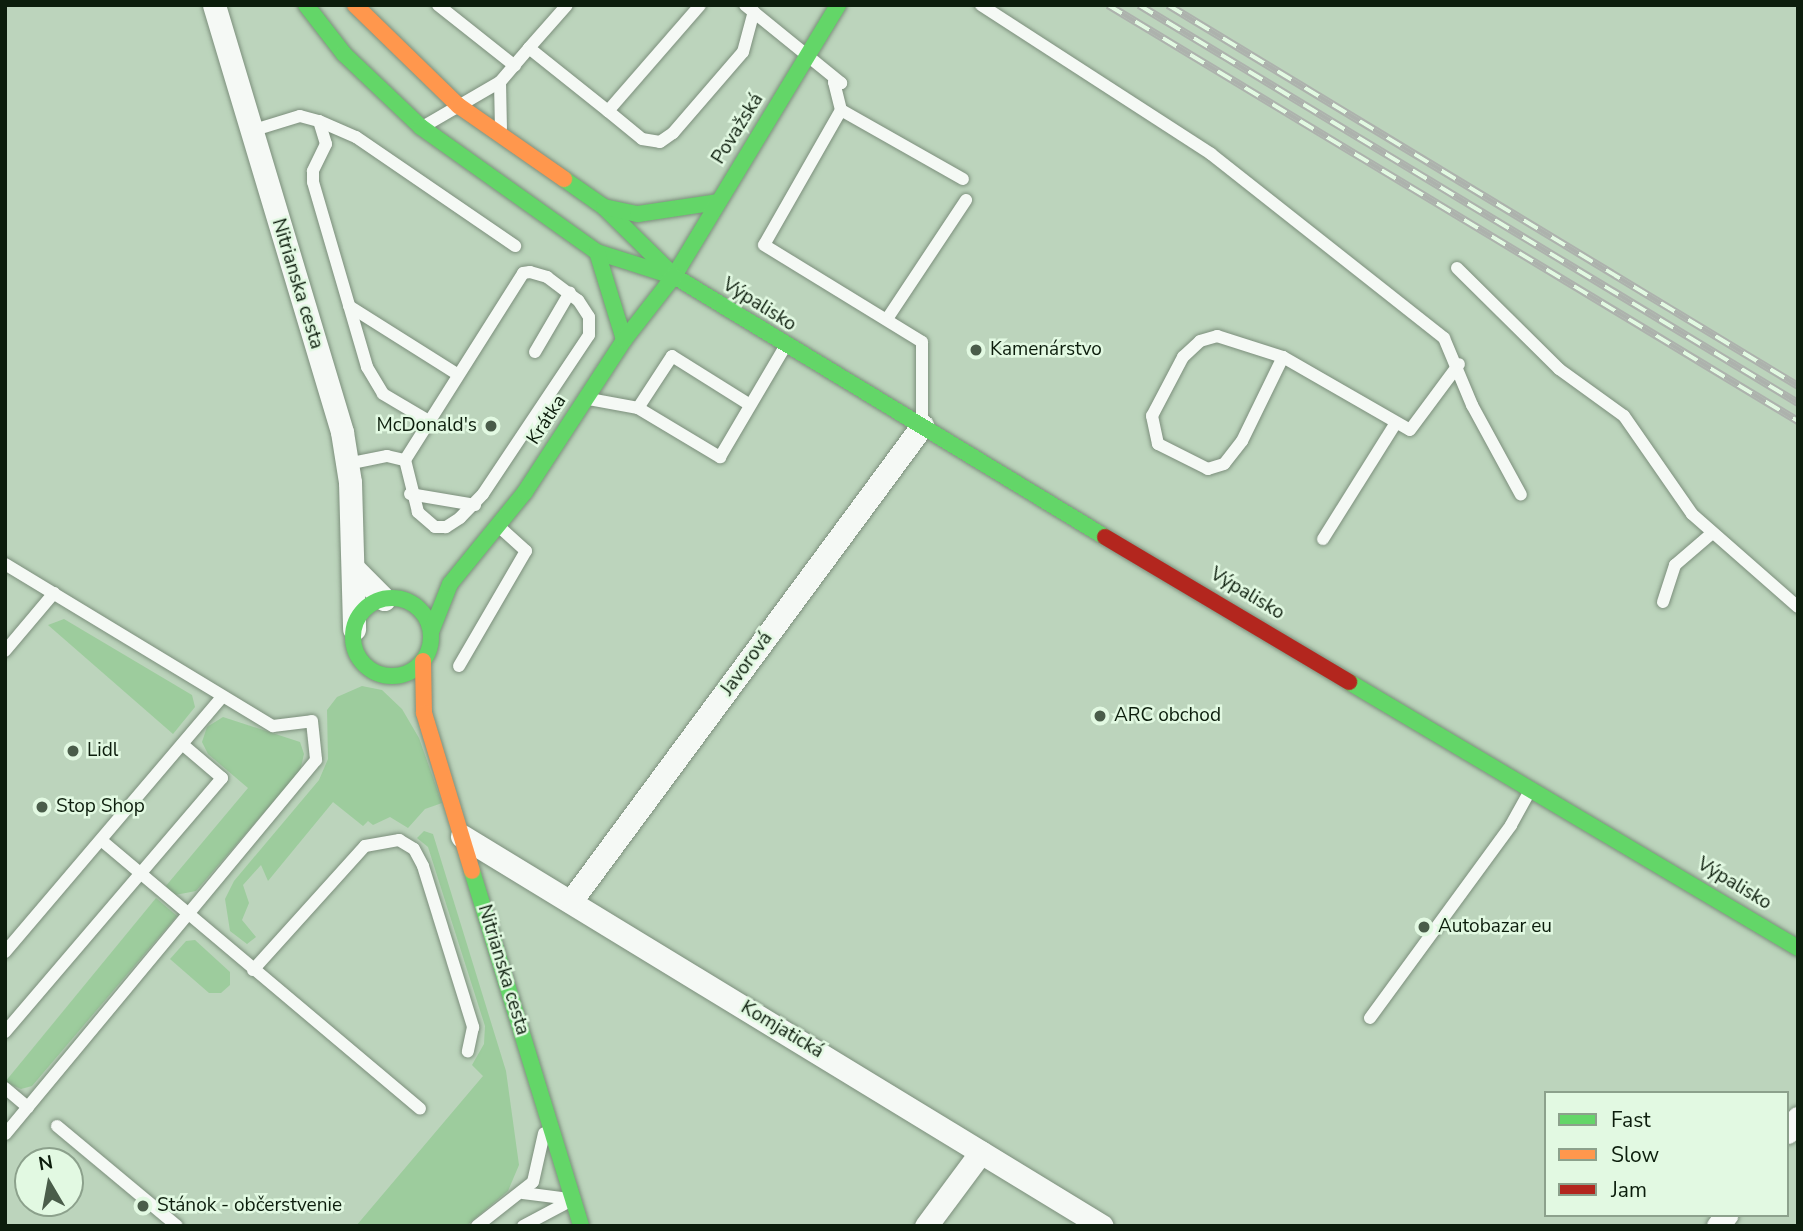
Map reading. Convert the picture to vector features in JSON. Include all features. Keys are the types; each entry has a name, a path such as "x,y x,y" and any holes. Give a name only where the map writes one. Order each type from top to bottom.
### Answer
{"main road":[{"name":"Výpalisko","path":"306,5 344,54 421,127 597,252 674,276"},
{"name":"Výpalisko","path":"355,5 459,106 604,207 674,276 785,347 1798,948"},
{"name":"Považská","path":"674,276 838,5"},
{"path":"604,207 638,215 717,202"},
{"path":"597,252 624,340"},
{"name":"Krátka","path":"431,632 450,584 498,527 624,340 674,276"},
{"path":"395,599 422,612 431,632 423,660 412,671 391,676 371,670 360,659 354,629 366,608 395,599 450,584"},
{"name":"Nitrianska cesta","path":"423,660 424,713 581,1226"},
{"name":"Nitrianska cesta","path":"391,676 424,713"}],"street":[{"name":"Nitrianska cesta","path":"214,5 326,374 347,464 354,629"},
{"name":"Javorová","path":"571,901 922,426"},
{"path":"353,568 395,599"},
{"name":"Komjatická","path":"462,836 1102,1226"},
{"path":"926,1226 981,1152"}],"lane":[{"path":"438,5 515,66"},
{"path":"421,127 500,82 567,5"},
{"path":"608,111 699,5"},
{"path":"981,5 1211,154 1444,338 1459,365 1472,405 1521,495"},
{"path":"529,48 642,139 660,142 673,133 743,52 749,8"},
{"path":"749,8 841,83 834,82 841,110 764,245 922,342 922,426"},
{"path":"500,82 501,137"},
{"path":"841,110 963,179"},
{"path":"251,131 300,116 356,137 515,246"},
{"path":"319,121 326,144 313,171 313,183 373,382 383,394 427,420"},
{"path":"891,321 966,200"},
{"path":"1457,268 1559,369 1591,388 1624,416 1711,534 1798,607"},
{"path":"523,274 547,277 569,292 589,317 589,335 475,505 446,527 435,527 418,512 410,494 405,460 427,420 523,274"},
{"path":"535,352 569,292"},
{"path":"349,306 457,374"},
{"path":"1283,356 1242,441 1224,464 1208,469 1158,444 1152,416 1183,357 1200,341 1217,336 1283,356 1395,424 1410,430 1459,365"},
{"path":"586,399 638,408 720,457 785,347"},
{"path":"638,408 672,356 750,405"},
{"path":"1323,539 1395,424"},
{"path":"347,464 387,456 405,460"},
{"path":"410,494 475,505"},
{"path":"460,666 526,551 498,527"},
{"path":"1663,601 1675,565 1711,534"},
{"path":"5,564 273,726 312,721 316,760 191,916 5,1134"},
{"path":"5,651 54,593"},
{"path":"5,952 222,697"},
{"path":"5,1032 222,778 182,744"},
{"path":"1370,1018 1511,825 1532,788"},
{"path":"101,840 420,1109"},
{"path":"253,970 365,846 399,840 414,849 423,866 473,1027 468,1051"},
{"path":"5,1088 28,1107"},
{"path":"477,1226 523,1193 533,1182 548,1115"},
{"path":"57,1126 177,1226"},
{"path":"523,1193 573,1199"},
{"path":"523,1226 573,1199"}],"green space":[{"path":"64,619 192,695 195,707 173,734 48,625"},
{"path":"362,686 382,690 402,709 419,738 442,803 425,809 408,828 390,817 373,825 368,821 363,826 333,802 268,881 261,865 243,885 249,903 242,920 256,937 247,944 230,931 225,899 234,881 319,780 328,759 327,710 337,697"},
{"path":"223,717 300,742 304,754 300,771 196,891 175,895 165,887 248,788 208,754 202,742 207,727"},
{"path":"424,831 433,834 506,1071 519,1165 508,1191 466,1226 356,1226 483,1076 472,1065 484,1044 485,1026 428,847 417,838"},
{"path":"156,898 177,916 32,1086 21,1089 5,1082"},
{"path":"195,940 230,972 230,985 221,993 209,993 170,959 186,941"}],"railway":[{"path":"1108,5 1798,421"},
{"path":"1139,5 1798,403"},
{"path":"1168,5 1798,386"}],"traffic: fast":[{"path":"306,5 344,54 421,127 597,252 666,274"},
{"path":"674,276 838,5"},
{"path":"564,179 604,207 674,276 1105,537"},
{"path":"604,207 638,214 717,202"},
{"path":"597,252 624,340"},
{"path":"431,632 450,584 525,492 624,340 674,276"},
{"path":"392,598 407,601 420,609 428,622 431,637 428,652 420,665 407,673 392,676 377,673 364,665 356,652 353,637 356,622 364,609 377,601 392,598"},
{"path":"1349,682 1798,948"},
{"path":"472,871 581,1226"}],"traffic: slow":[{"path":"355,5 459,106 564,179"},
{"path":"423,661 424,713 472,871"}],"traffic: jam":[{"path":"1105,537 1349,682"}],"place":[{"name":"Kamenárstvo","path":"976,350"},
{"name":"McDonald's","path":"491,426"},
{"name":"ARC obchod","path":"1100,716"},
{"name":"Lidl","path":"73,751"},
{"name":"Stop Shop","path":"42,807"},
{"name":"Autobazar eu","path":"1424,927"},
{"name":"Stánok - občerstvenie","path":"143,1206"}]}
